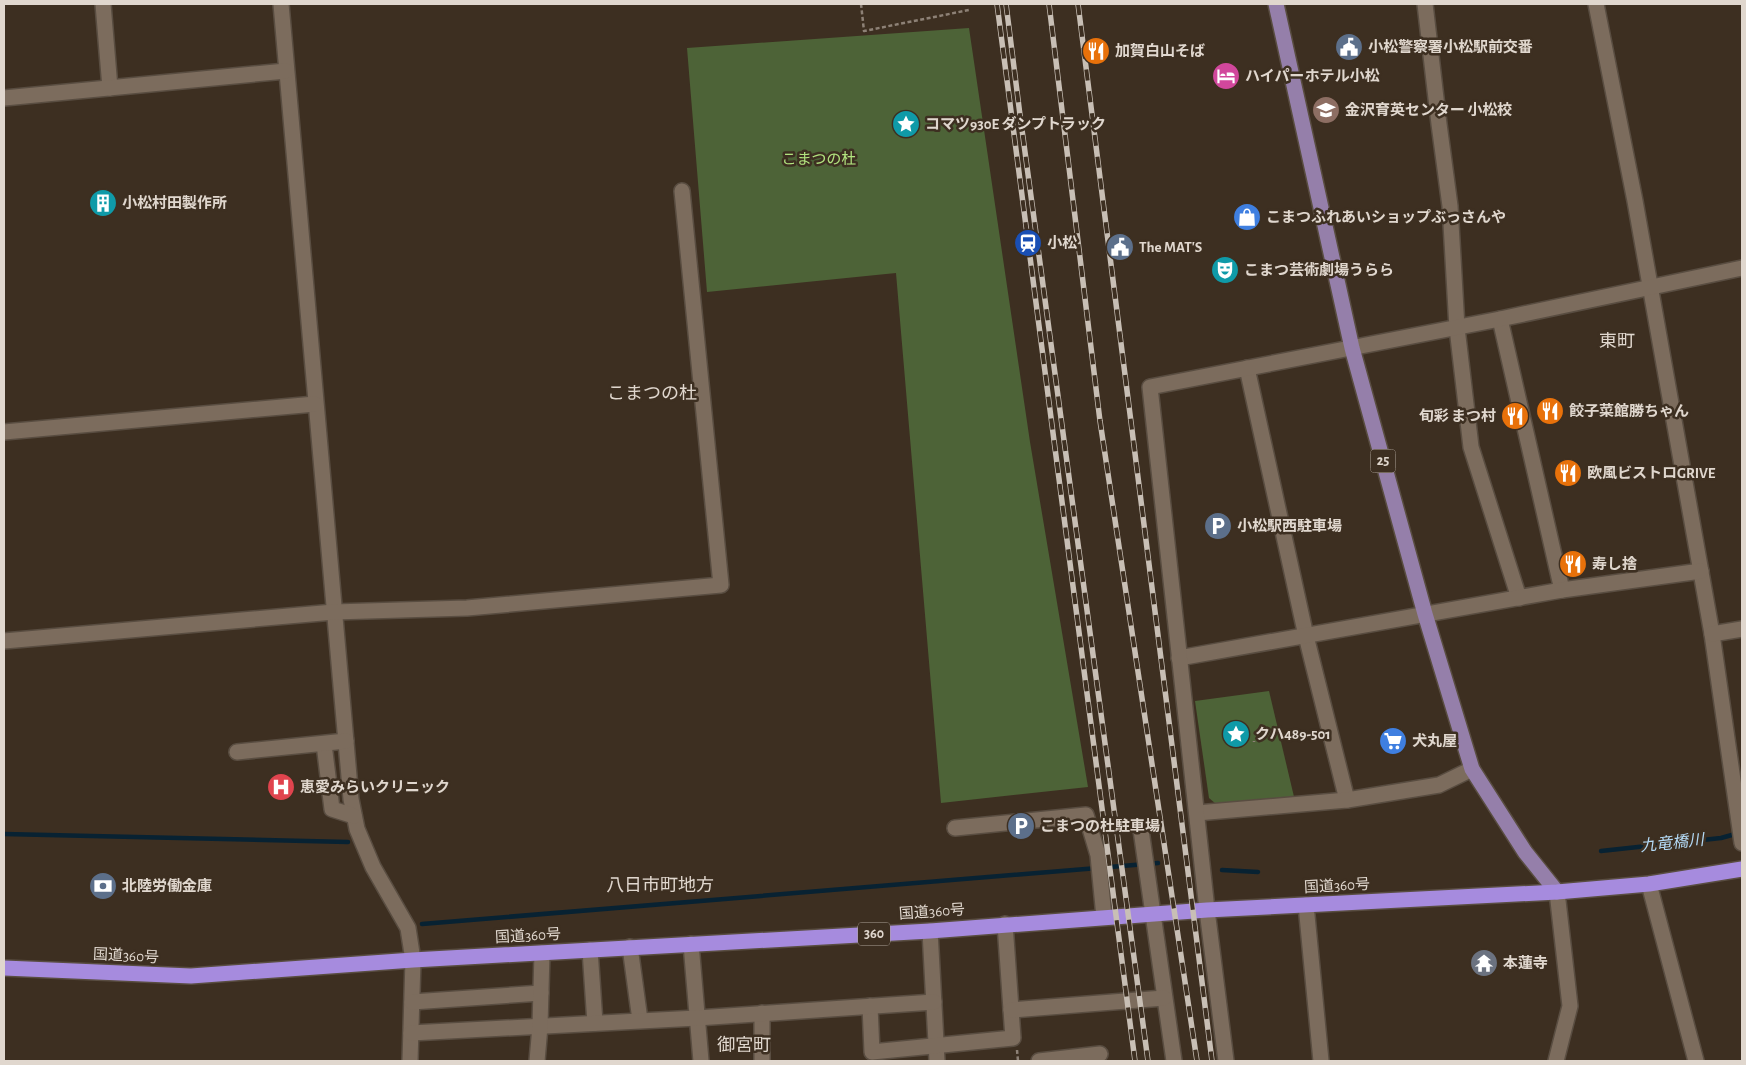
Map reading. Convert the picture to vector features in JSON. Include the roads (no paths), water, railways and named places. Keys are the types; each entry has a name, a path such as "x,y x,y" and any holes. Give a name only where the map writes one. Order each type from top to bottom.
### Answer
{"highway":[{"name":"国道360号","path":"4,968 192,976 542,952 930,931 1208,910 1557,892 1649,884 1742,869"}],"main road":[{"name":"25","path":"1276,4 1352,348 1425,614 1472,769 1525,852 1557,892"}],"street":[{"path":"103,4 110,88"},
{"path":"280,4 351,799 357,829 373,867 408,928 414,960 410,1061"},
{"path":"1425,4 1450,206 1457,328 1471,447 1519,598"},
{"path":"1596,4 1620,120 1712,634 1736,748 1742,842"},
{"path":"4,98 286,71"},
{"path":"4,641 334,612 468,608 721,586 682,191"},
{"path":"1226,1061 1179,658 1150,387 1457,328 1742,268"},
{"path":"1500,319 1562,590"},
{"path":"1247,368 1306,636 1347,800"},
{"path":"4,432 315,404"},
{"path":"1179,658 1562,590 1701,571"},
{"path":"1712,634 1742,629"},
{"path":"238,752 346,742"},
{"path":"324,744 332,810 354,816"},
{"path":"1197,813 1347,800 1439,785 1472,769"},
{"path":"955,828 1086,815 1098,855 1104,917"},
{"path":"1141,830 1174,1061"},
{"path":"1649,884 1696,1061"},
{"path":"1556,1061 1570,1006 1557,892"},
{"path":"1306,905 1321,1061"},
{"path":"870,1006 872,1052 937,1054 1013,1038 1005,924"},
{"path":"930,931 937,1054"},
{"path":"691,944 701,1061"},
{"path":"630,947 640,1020"},
{"path":"590,950 595,1023"},
{"path":"537,1061 542,952"},
{"path":"412,1002 541,993"},
{"path":"1011,1010 1164,998"},
{"path":"411,1033 697,1018 934,1002"},
{"path":"762,1013 762,1061"},
{"path":"1040,1061 1100,1054"}],"waterway":[{"name":"九竜橋川","path":"1601,851 1721,838 1739,833"},
{"path":"4,834 348,842"},
{"path":"422,924 1158,863"},
{"path":"1222,870 1258,872"}],"railway":[{"path":"997,4 1135,1061"},
{"path":"1006,4 1148,1061"},
{"path":"1049,4 1100,421 1197,1061"},
{"path":"1078,4 1212,1061"}],"place":[{"name":"小松警察署小松駅前交番","path":"1349,47"},
{"name":"加賀白山そば","path":"1096,51"},
{"name":"ハイパーホテル小松","path":"1226,76"},
{"name":"金沢育英センター 小松校","path":"1326,110"},
{"name":"コマツ930E ダンプトラック","path":"906,124"},
{"name":"小松村田製作所","path":"103,203"},
{"name":"こまつふれあいショップぶっさんや","path":"1247,217"},
{"name":"小松","path":"1028,243"},
{"name":"The MAT'S","path":"1120,247"},
{"name":"こまつ芸術劇場うらら","path":"1225,270"},
{"name":"餃子菜館勝ちゃん","path":"1550,411"},
{"name":"旬彩 まつ村","path":"1515,416"},
{"name":"欧風ビストロGRIVE","path":"1568,473"},
{"name":"小松駅西駐車場","path":"1218,526"},
{"name":"寿し捨","path":"1573,564"},
{"name":"クハ489-501","path":"1236,734"},
{"name":"犬丸屋","path":"1393,741"},
{"name":"恵愛みらいクリニック","path":"281,787"},
{"name":"こまつの杜駐車場","path":"1021,826"},
{"name":"北陸労働金庫","path":"103,886"},
{"name":"本蓮寺","path":"1484,963"}],"district":[{"name":"東町","path":"1617,342"},
{"name":"こまつの杜","path":"652,394"},
{"name":"八日市町地方","path":"660,886"},
{"name":"御宮町","path":"744,1046"}]}
